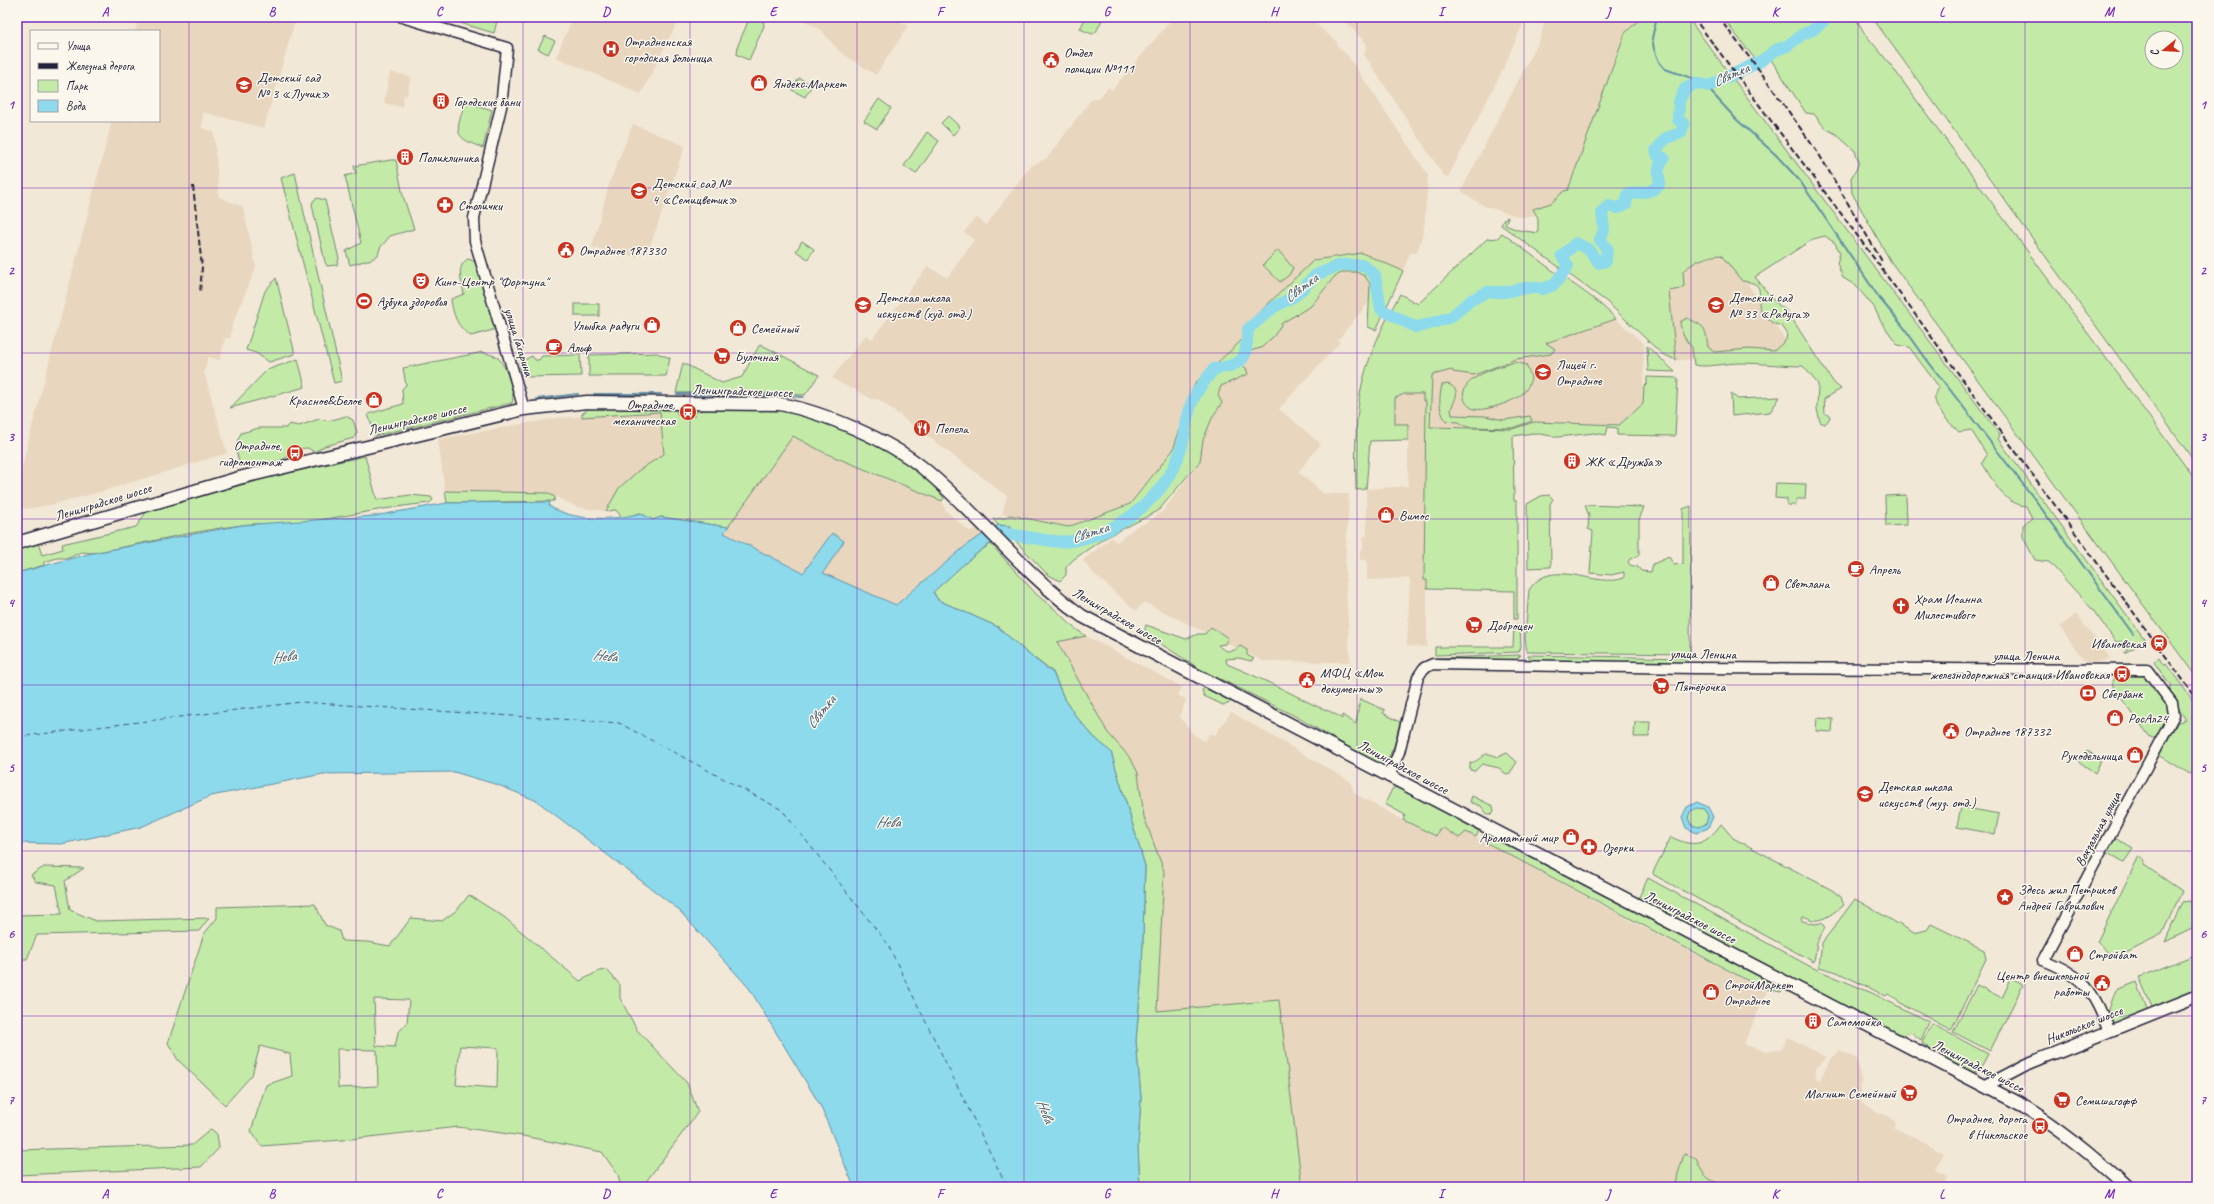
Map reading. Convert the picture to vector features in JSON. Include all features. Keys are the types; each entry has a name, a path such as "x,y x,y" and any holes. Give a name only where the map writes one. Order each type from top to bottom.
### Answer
{"main road":[{"name":"Ленинградское шоссе","path":"17,544 238,478 524,409 587,402 780,404 800,408 843,424 907,456 923,468 980,522 1052,594 1082,616 2023,1106 2063,1131 2127,1187"},
{"name":"Никольское шоссе","path":"1985,1086 2024,1065 2197,996"}],"street":[{"name":"улица Гагарина","path":"402,17 507,48 501,107 474,218 475,240 524,409"},
{"name":"улица Ленина","path":"1389,777 1399,752 1418,677 1424,668 1433,664 1695,668 2146,670 2172,703 2174,709"},
{"name":"Вокзальная улица","path":"2109,1031 2096,1001 2076,976 2065,969 2043,960 2174,715 2174,709"}],"shaded area":[{"path":"139,17 296,17 264,128 203,112 202,128 214,132 219,197 243,207 256,267 232,325 230,338 225,338 220,360 208,357 204,372 227,453 103,491 50,505 25,509 17,507 17,485 112,122 160,122 160,30 135,30"},
{"name":"Отрадненская городская больница","path":"573,17 680,17 641,94 556,57"},
{"path":"798,17 893,17 908,26 876,75 840,52 821,30"},
{"path":"1174,17 1308,17 1338,43 1337,46 1348,56 1428,175 1424,230 1417,253 1410,253 1403,271 1362,253 1314,260 1246,325 1241,341 1195,383 1173,450 1130,504 1068,527 1002,514 1007,496 878,399 872,399 832,378 866,335 872,339 928,266 947,278 974,240 964,232 976,217 986,225 1030,167 1047,158 1091,100 1100,97 1108,87 1112,90"},
{"path":"1341,17 1526,17 1502,71 1448,177 1443,175 1364,54 1367,44"},
{"path":"1545,17 1642,17 1625,33 1568,190 1564,191 1551,203 1533,209 1535,215 1520,217 1484,206 1461,191 1541,37"},
{"path":"390,72 411,77 407,96 404,95 402,107 384,103"},
{"name":"Детский сад № 4 «Семицветик»","path":"633,124 685,146 648,252 639,253 637,257 592,247 610,181"},
{"name":"Детский сад № 33 «Радуга»","path":"1715,235 1797,357 1676,360 1668,294 1675,270"},
{"path":"1344,272 1356,272 1365,276 1370,284 1371,299 1338,340 1340,342 1279,409 1321,444 1298,472 1324,494 1349,494 1345,568 1350,662 1263,661 1144,602 1136,611 1092,572 1083,560 1111,538 1117,542 1137,526 1148,522 1163,511 1200,461 1203,440 1213,416 1222,403 1218,395 1221,386 1248,374 1242,366 1250,351 1274,336 1282,323 1311,306 1335,276"},
{"name":"Лицей г. Отрадное","path":"1616,319 1644,344 1643,404 1619,425 1534,422 1512,429 1430,427 1432,375 1541,345"},
{"path":"1404,394 1423,394 1426,401 1424,579 1427,580 1427,647 1407,646 1410,578 1367,580 1367,560 1360,560 1360,550 1363,550 1363,537 1367,536 1366,489 1408,486 1408,424 1395,424 1395,398"},
{"path":"660,412 664,454 638,471 620,488 606,511 577,507 548,493 445,491 438,439 557,418"},
{"path":"793,436 825,453 942,501 946,511 969,531 976,529 983,535 969,543 896,605 822,573 844,541 832,533 803,573 724,533"},
{"path":"2076,614 2110,658 2105,661 2086,663 2060,627"},
{"path":"1086,636 1182,687 1178,695 1186,699 1180,717 1194,735 1205,741 1210,733 1215,735 1231,712 1350,781 1354,793 1412,825 1436,836 1439,829 1443,828 1459,837 1466,832 1635,923 1767,991 1744,1044 1766,1052 1782,1049 1788,1037 1826,1057 1816,1068 1816,1078 1820,1080 1831,1058 1840,1050 1857,1059 1861,1079 1861,1103 1896,1121 1895,1128 1944,1153 1935,1170 1947,1176 1944,1185 1945,1187 1732,1187 1708,1180 1700,1169 1696,1158 1684,1154 1674,1187 1302,1187 1279,1000 1157,1011 1164,871 1144,817 1138,773 1131,759 1108,733 1057,642"}],"green space":[{"path":"440,17 498,17 494,33"},
{"path":"750,17 763,20 764,26 749,60 737,55 738,45"},
{"path":"1091,17 1103,18 1096,32 1092,34 1080,29 1085,19"},
{"path":"1642,17 1687,17 2000,435 1998,439 2146,641 2124,653 2127,649 2121,641 2116,642 2093,610 2049,562 2035,560 2023,537 2023,525 2032,518 2026,506 2011,501 1995,485 1982,463 1987,455 1971,430 1959,432 1940,411 1935,399 1935,393 1939,387 1909,347 1898,345 1881,322 1874,307 1855,285 1843,278 1837,263 1840,253 1835,243 1825,236 1813,239 1755,277 1775,302 1788,312 1834,383 1841,389 1824,399 1825,414 1829,415 1830,418 1825,424 1820,422 1817,409 1818,384 1803,366 1740,363 1705,366 1694,365 1692,347 1682,333 1680,322 1687,318 1701,325 1706,334 1708,347 1714,352 1749,349 1774,351 1786,340 1787,333 1782,326 1772,323 1760,309 1758,287 1750,282 1742,281 1721,255 1706,258 1687,267 1683,271 1684,286 1680,289 1669,291 1676,360 1662,354 1607,302 1501,225 1504,219 1508,217 1505,225 1518,230 1538,233 1538,218 1533,209 1551,203 1564,191 1568,190 1625,33"},
{"path":"1722,17 1855,17 1865,34 1890,64 2197,482 2197,678 1891,262 1852,193 1851,178 1859,162 1855,151 1836,134 1825,128 1814,114 1806,113 1766,52 1755,59"},
{"path":"1872,17 2197,17 2197,465"},
{"path":"545,36 555,41 548,54 538,49"},
{"path":"799,78 812,85 805,97 792,90"},
{"path":"879,99 891,108 877,129 864,121"},
{"path":"465,102 492,110 483,148 465,140 459,131 458,126"},
{"path":"948,116 960,127 953,135 941,123"},
{"path":"927,132 939,141 916,174 904,166"},
{"path":"396,160 403,196 414,229 390,236 380,248 378,255 372,259 350,265 346,251 361,243 345,176 356,173 354,166"},
{"path":"295,173 342,381 334,383 281,178"},
{"path":"317,198 325,200 339,259 337,265 327,266 325,262 312,205 313,201"},
{"path":"1502,233 1586,293 1616,319 1546,343 1555,349 1551,354 1516,359 1474,375 1453,372 1452,370 1432,375 1430,427 1512,429 1534,422 1619,425 1643,404 1644,387 1647,384 1647,377 1678,378 1675,436 1617,435 1617,428 1608,427 1606,435 1594,433 1558,437 1533,433 1513,436 1514,501 1517,501 1517,619 1514,619 1514,591 1427,589 1427,580 1424,580 1426,401 1423,401 1423,394 1404,394 1395,398 1395,424 1408,424 1408,440 1370,441 1366,489 1356,490 1356,430 1360,394 1366,368 1376,342 1400,294 1418,304 1487,239 1498,238"},
{"path":"802,241 814,249 808,259 796,251"},
{"path":"1278,250 1293,268 1289,275 1280,282 1263,265"},
{"path":"1362,253 1403,271 1376,330 1368,327 1370,284 1365,276 1356,272 1344,272 1335,276 1311,306 1282,323 1274,336 1261,348 1250,351 1242,366 1246,368 1248,374 1221,386 1218,395 1222,403 1213,416 1203,440 1200,461 1158,511 1103,539 1074,559 1066,567 1066,575 1060,581 1047,574 1009,534 1010,526 998,525 993,519 1004,518 1010,515 1068,527 1130,504 1173,450 1195,383 1241,341 1246,325 1314,260"},
{"path":"468,259 474,261 476,265 494,326 493,330 471,336 462,329 456,320 451,299 464,294 460,270 464,262"},
{"path":"276,278 295,354 269,362 256,353 246,350 265,291"},
{"path":"575,304 599,304 599,316 575,316"},
{"path":"760,344 819,375 805,395 736,392 676,393 683,363 722,383 742,377"},
{"path":"1647,346 1675,372 1648,371"},
{"path":"483,352 498,358 504,367 513,394 512,403 375,436 368,414 403,404 402,389 406,385 403,368"},
{"path":"657,353 670,358 666,376 589,376 589,355"},
{"path":"580,355 581,376 527,377 520,370 520,362 532,356 535,360 539,360 542,356"},
{"path":"298,359 305,387 230,408 267,370"},
{"path":"1515,362 1526,365 1531,377 1523,393 1507,402 1479,410 1470,407 1465,402 1464,391 1467,384 1482,374 1500,366"},
{"path":"1448,384 1455,389 1456,392 1456,398 1451,409 1452,415 1485,416 1504,420 1530,416 1532,421 1512,428 1467,427 1459,422 1446,421 1440,408 1440,399 1442,385"},
{"path":"1731,394 1738,399 1780,397 1770,412 1732,416"},
{"path":"604,407 660,408 676,410 678,415 695,416 696,411 725,409 765,408 789,411 841,429 904,460 915,468 944,498 942,501 825,453 793,436 728,527 661,517 653,520 640,513 623,519 616,510 606,511 619,488 638,471 664,454 660,412 582,417 582,414 588,409"},
{"path":"346,416 353,420 357,432 354,438 325,446 314,452 308,448 298,449 280,461 253,464 240,463 236,448 241,433 259,428 286,428 289,424 299,426 319,419 329,421"},
{"path":"365,456 377,500 410,495 431,497 433,500 429,503 303,522 250,524 186,534 92,553 81,552 69,558 57,558 44,562 44,565 17,573 17,548 38,543 42,555 63,549 62,544 136,527 147,511 266,478"},
{"path":"1776,483 1806,484 1805,499 1796,499 1796,505 1787,505 1787,499 1775,498"},
{"path":"445,491 548,493 555,497 554,501 447,503"},
{"path":"1549,495 1553,499 1550,504 1551,567 1528,568 1527,504 1541,496"},
{"path":"1906,495 1907,525 1886,526 1885,496"},
{"path":"1585,505 1644,507 1639,520 1639,555 1630,559 1628,562 1630,565 1638,567 1641,571 1651,572 1653,564 1669,557 1674,565 1683,564 1683,509 1691,506 1690,654 1527,652 1525,638 1529,590 1538,580 1549,575 1561,574 1600,580 1624,578 1624,572 1611,575 1590,573 1593,531 1588,529 1589,516"},
{"path":"991,544 1037,595 1058,612 1073,627 1086,636 1057,642 1108,733 1131,759 1138,773 1144,817 1164,871 1157,1011 1279,1000 1302,1187 1140,1187 1138,1147 1141,1098 1136,1041 1142,972 1145,866 1111,752 1093,736 1075,715 1063,696 1053,672 1026,652 998,627 938,600 933,591 968,560"},
{"path":"1146,625 1186,639 1198,634 1205,634 1211,627 1228,638 1225,644 1218,645 1223,650 1232,651 1240,646 1247,650 1247,655 1254,659 1251,661 1239,658 1226,659 1227,664 1331,712 1342,719 1342,715 1356,724 1360,699 1385,710 1383,713 1400,722 1394,746 1387,761 1376,763 1295,716 1200,669 1144,633"},
{"path":"1514,625 1520,626 1521,647 1519,652 1435,655 1435,647 1513,647"},
{"path":"1521,655 1516,660 1436,660 1436,658"},
{"path":"1528,655 1690,658 1687,663 1532,661"},
{"path":"2159,658 2164,666 2166,664 2197,706 2197,769 2190,774 2159,755 2178,722 2186,720 2167,691 2171,687 2154,662"},
{"path":"2145,676 2168,704 2170,713 2157,736 2153,738 2150,737 2113,687 2112,682 2114,677"},
{"path":"1205,688 1230,702 1223,705 1204,696 1202,690"},
{"path":"1817,718 1833,719 1832,732 1816,731"},
{"path":"1635,722 1650,722 1649,737 1634,737"},
{"path":"2087,750 2101,761 2095,773 2078,761"},
{"path":"1507,753 1517,762 1510,773 1506,774 1499,768 1482,764 1475,771 1470,770 1470,763 1475,762 1485,755 1488,754 1498,757"},
{"path":"1397,787 1479,831 1476,837 1466,832 1459,838 1443,828 1439,829 1436,836 1403,820 1405,815 1385,804 1392,789"},
{"path":"1472,796 1493,806 1494,811 1491,814 1487,814 1481,806 1470,802"},
{"path":"1698,807 1705,810 1708,817 1705,824 1698,827 1691,824 1688,817 1691,810"},
{"path":"1961,807 1999,814 1995,834 1957,827"},
{"path":"1721,824 1733,838 1832,890 1841,897 1843,903 1842,906 1828,916 1820,920 1811,920 1806,917 1801,918 1802,921 1815,924 1822,923 1825,928 1817,942 1814,962 1654,875 1653,872 1671,837 1686,843 1699,843 1710,837"},
{"path":"1489,836 1776,985 1782,990 1781,992 1762,988 1485,842"},
{"path":"2113,837 2133,849 2124,862 2105,851"},
{"path":"2139,856 2145,860 2144,865 2182,891 2162,934 2114,958 2097,942"},
{"path":"44,867 84,868 65,881 70,910 96,921 209,918 199,931 37,935 27,959 17,959 17,915 62,914 56,885 36,882 31,875"},
{"path":"1648,878 1811,967 1872,993 1929,1022 1921,1040 1911,1032 1902,1035 1637,901"},
{"path":"469,895 504,917 580,981 599,971 607,970 620,985 620,998 637,1030 687,1083 698,1112 642,1187 621,1187 618,1175 602,1152 523,1136 458,1127 342,1140 261,1146 251,1131 266,1085 292,1076 290,1054 260,1046 252,1075 225,1105 178,1060 168,1043 204,934 217,918 217,907 315,904 325,925 339,931 342,941 367,942 390,946 411,918 442,921 457,910","holes":["374,999 409,1000 407,1023 398,1033 395,1047 376,1046","460,1046 498,1048 497,1088 456,1085","337,1049 377,1050 378,1086 338,1088"]},
{"path":"1855,899 1914,933 1927,930 1931,924 1984,950 1986,959 1951,1030 1899,1002 1897,999 1888,994 1886,996 1837,972 1819,967 1822,943"},
{"path":"2190,901 2197,922 2196,927 2165,942 2182,902"},
{"path":"2197,954 2197,990 2154,1008 2152,1007 2139,977"},
{"path":"2011,979 2023,985 1990,1051 1953,1032 1977,985 2002,998"},
{"path":"2137,982 2147,1009 2146,1012 2115,1024 2110,1022 2109,1010 2116,990"},
{"path":"1932,1024 1988,1054 1980,1069 1972,1073 1938,1055 1922,1043"},
{"path":"211,1129 217,1134 219,1148 201,1167 17,1175 17,1150 192,1145"},
{"path":"1684,1154 1696,1158 1702,1171 1713,1181 1732,1187 1674,1187"}],"water":[{"name":"Нева","path":"550,502 549,506 558,511 581,517 606,518 630,516 640,513 653,520 661,517 728,527 724,533 803,573 832,533 844,541 823,573 896,605 969,543 998,525 1010,526 1009,534 998,539 978,553 933,592 938,600 998,627 1026,652 1053,673 1063,696 1075,715 1093,736 1111,752 1145,866 1142,972 1136,1041 1141,1098 1138,1147 1140,1187 854,1187 820,1105 749,988 678,909 537,801 498,785 454,772 323,774 211,796 141,827 61,844 17,843 17,573 88,554 242,525 374,516 447,503"},
{"path":"1697,802 1708,807 1713,817 1708,828 1697,833 1686,828 1682,817 1687,807","holes":["1696,808 1704,809 1708,816 1706,824 1699,827 1691,825 1688,818 1690,812"]}],"waterway":[{"path":"1657,17 1652,38 1659,62 1665,69 1701,81 1736,119 1776,155 1800,181 1880,299 1902,325 1927,360 2036,501 2133,634"},
{"name":"Святка","path":"994,535 1013,535 1062,542 1072,541 1090,537 1107,530 1124,521 1139,510 1153,497 1165,482 1174,466 1181,449 1187,418 1192,403 1197,392 1214,369 1233,365 1242,359 1245,354 1248,329 1274,307 1295,296 1316,275 1340,265 1363,265 1375,275 1381,309 1415,327 1451,317 1471,300 1487,292 1504,292 1532,287 1542,289 1554,285 1568,266 1562,256 1576,243 1588,249 1599,263 1606,261 1607,248 1600,240 1604,230 1602,212 1608,206 1618,208 1626,204 1628,194 1644,192 1658,186 1660,182 1660,166 1664,158 1658,156 1656,150 1666,138 1681,133 1684,124 1678,120 1679,101 1685,89 1696,83 1709,86 1761,61 1776,50 1787,46 1803,34 1813,30 1828,17"},
{"path":"537,399 578,394"},
{"path":"594,394 661,394"},
{"path":"677,394 775,395 803,397"}],"ferry route":[{"path":"17,737 301,702 619,723 782,810 887,943 1007,1187"}],"railway":[{"path":"1693,17 1848,223 2197,699"},
{"path":"1718,17 1760,71 1820,156 1883,263"},
{"path":"193,186 202,267 200,294"}],"place":[{"name":"Отрадненская городская больница","path":"611,49"},
{"name":"Отдел полиции №111","path":"1051,60"},
{"name":"Яндекс.Маркет","path":"759,83"},
{"name":"Детский сад № 3 «Лучик»","path":"244,85"},
{"name":"Городские бани","path":"441,101"},
{"name":"Поликлиника","path":"405,157"},
{"name":"Детский сад № 4 «Семицветик»","path":"639,191"},
{"name":"Столички","path":"445,205"},
{"name":"Отрадное 187330","path":"566,250"},
{"name":"Кино-Центр \"Фортуна\"","path":"421,281"},
{"name":"Азбука здоровья","path":"364,301"},
{"name":"Детская школа искусств (худ. отд.)","path":"863,305"},
{"name":"Детский сад № 33 «Радуга»","path":"1716,305"},
{"name":"Улыбка радуги","path":"652,325"},
{"name":"Семейный","path":"738,328"},
{"name":"Альф","path":"554,347"},
{"name":"Булочная","path":"722,356"},
{"name":"Лицей г. Отрадное","path":"1543,372"},
{"name":"Красное&Белое","path":"374,400"},
{"name":"Отрадное, механическая","path":"688,412"},
{"name":"Пепела","path":"922,428"},
{"name":"Отрадное, гидромонтаж","path":"295,453"},
{"name":"ЖК «Дружба»","path":"1572,461"},
{"name":"Вимос","path":"1386,515"},
{"name":"Апрель","path":"1856,569"},
{"name":"Светлана","path":"1771,583"},
{"name":"Храм Иоанна Милостивого","path":"1901,606"},
{"name":"Доброцен","path":"1474,625"},
{"name":"Ивановская","path":"2159,643"},
{"name":"железнодорожная станция Ивановская","path":"2122,674"},
{"name":"МФЦ «Мои документы»","path":"1307,680"},
{"name":"Пятёрочка","path":"1661,686"},
{"name":"Сбербанк","path":"2088,693"},
{"name":"РосАл24","path":"2115,718"},
{"name":"Отрадное 187332","path":"1951,731"},
{"name":"Рукодельница","path":"2135,755"},
{"name":"Детская школа искусств (муз. отд.)","path":"1865,794"},
{"name":"Ароматный мир","path":"1571,837"},
{"name":"Озерки","path":"1589,847"},
{"name":"Здесь жил Петриков Андрей Гаврилович","path":"2005,897"},
{"name":"Стройбат","path":"2075,954"},
{"name":"Центр внешкольной работы","path":"2102,983"},
{"name":"СтройМаркет Отрадное","path":"1711,992"},
{"name":"Самомойка","path":"1813,1021"},
{"name":"Магнит Семейный","path":"1909,1093"},
{"name":"Семишагофф","path":"2062,1100"},
{"name":"Отрадное, дорога в Никольское","path":"2040,1126"}]}
